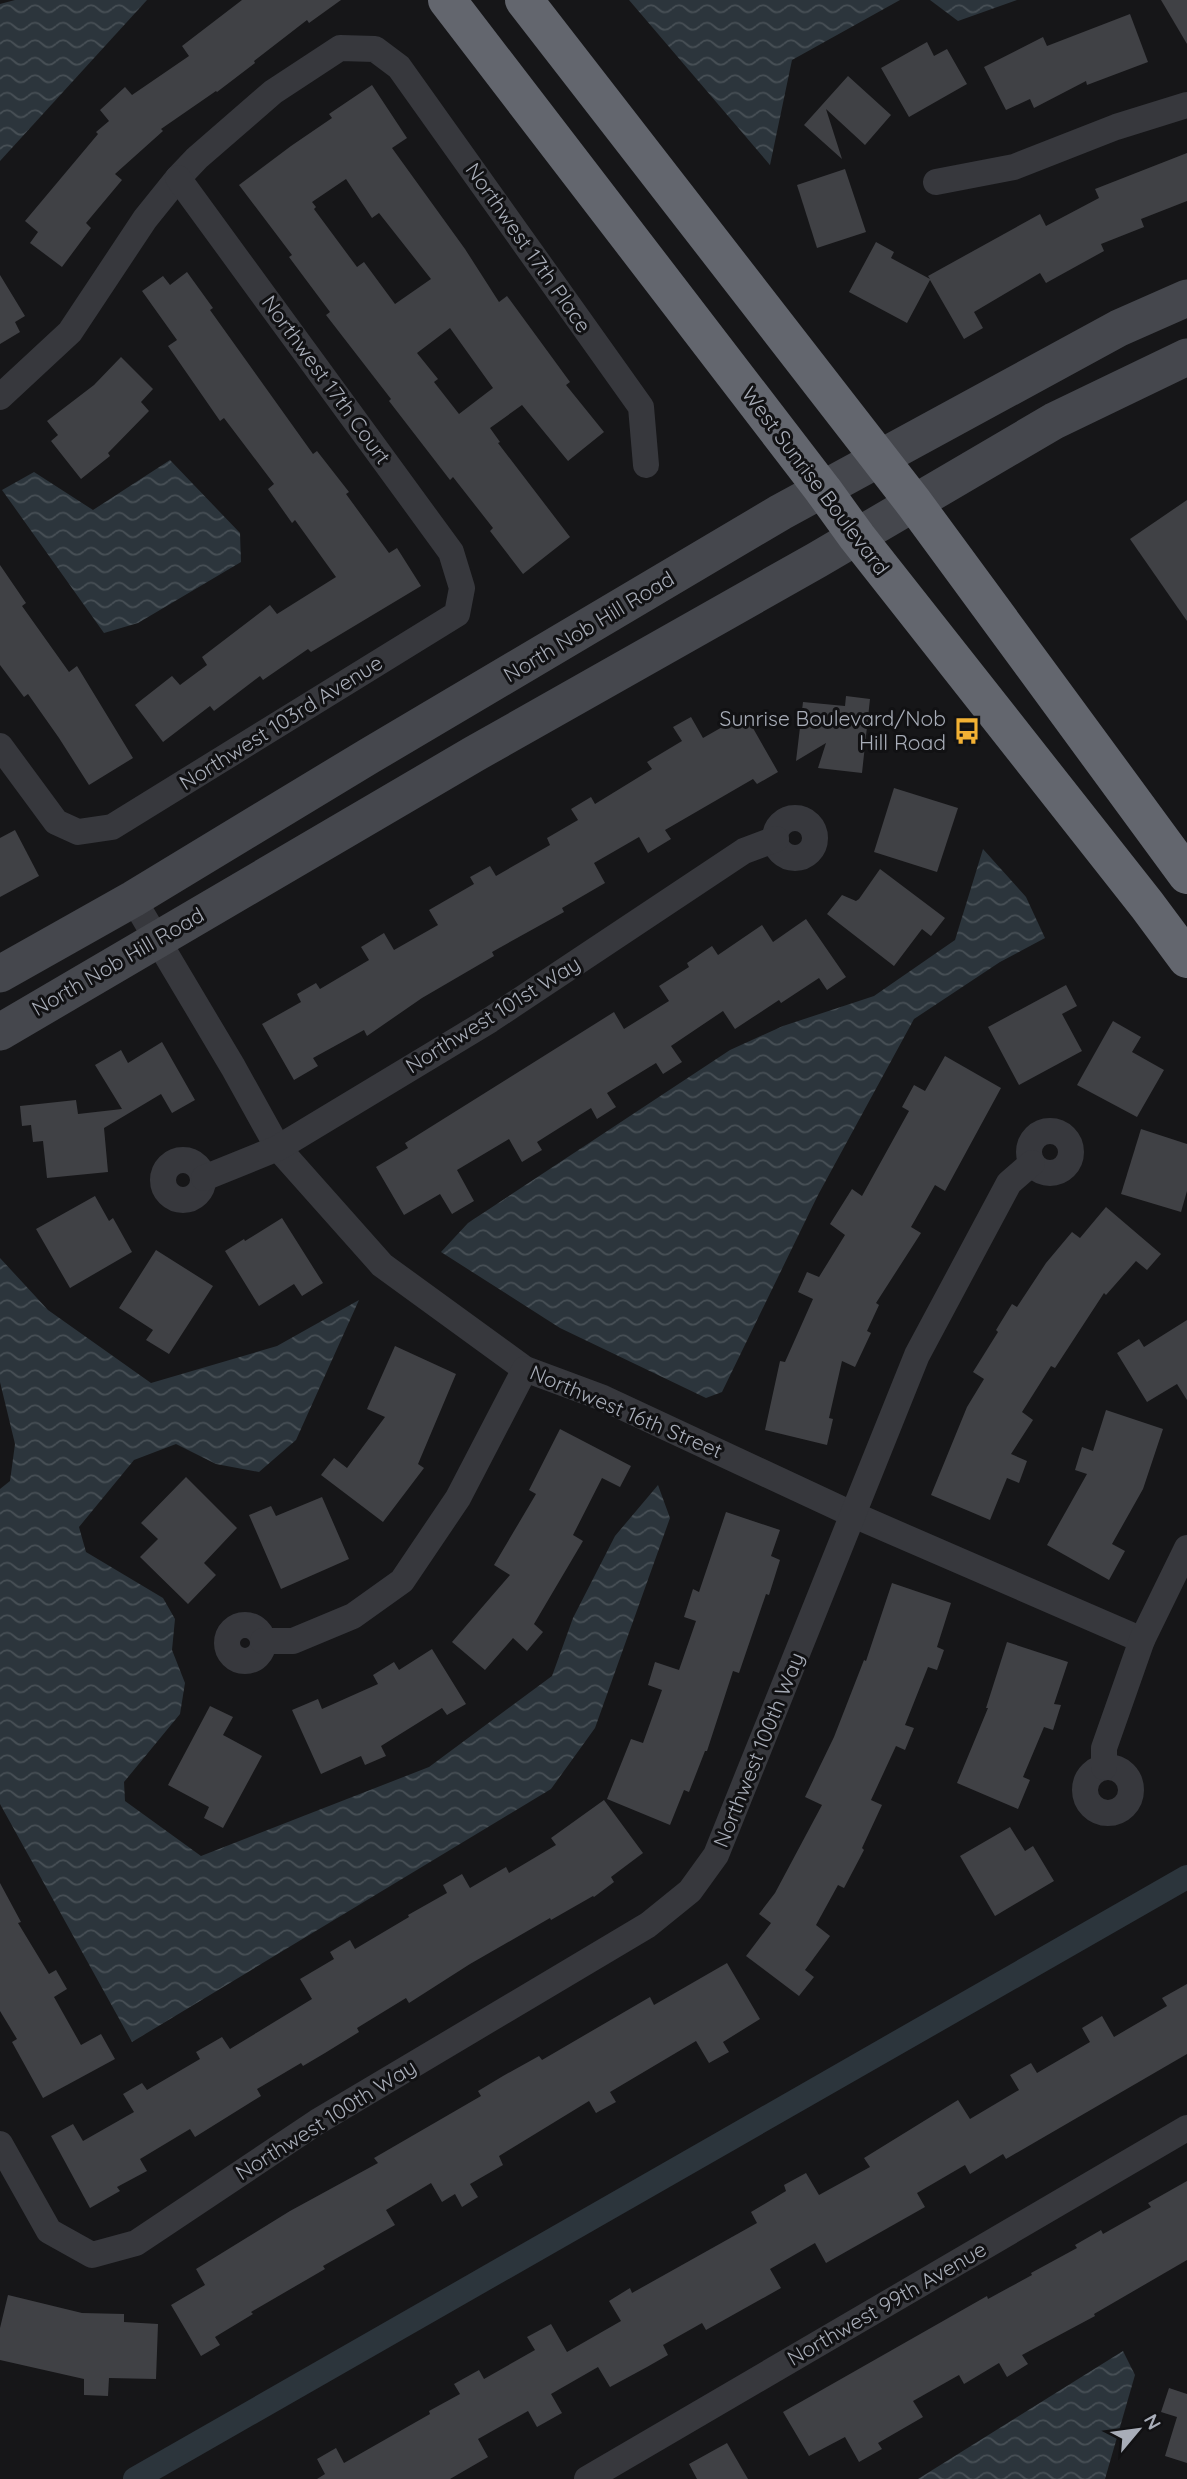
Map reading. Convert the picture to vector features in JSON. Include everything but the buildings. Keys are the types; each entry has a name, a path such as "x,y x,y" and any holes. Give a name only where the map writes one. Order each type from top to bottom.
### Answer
{"highway":[{"name":"West Sunrise Boulevard","path":"447,0 823,490 856,537 1187,959"},
{"path":"524,0 914,503 1187,875"}],"main road":[{"name":"North Nob Hill Road","path":"0,974 133,899 369,756 823,490 1119,328 1187,298"},
{"name":"North Nob Hill Road","path":"0,1032 474,754 1054,421 1187,357"}],"street":[{"name":"Northwest 17th Place","path":"178,178 197,158 274,92 340,48 375,49 399,67 641,407 646,465"},
{"path":"936,182 1014,167 1116,127 1187,105"},
{"path":"0,397 70,332 145,219 178,178"},
{"name":"Northwest 17th Court","path":"178,178 452,552 462,588"},
{"name":"Northwest 103rd Avenue","path":"0,746 56,822 78,832 112,827 457,614 462,588"},
{"name":"Northwest 101st Way","path":"204,1178 278,1148 490,1020 744,851 776,839"},
{"name":"Northwest 16th Street","path":"133,899 278,1148 382,1265 524,1369 603,1398 854,1515 1142,1640"},
{"name":"Northwest 100th Way","path":"0,2144 49,2231 92,2255 136,2243 317,2122 648,1925 690,1891 716,1855 917,1355 1009,1183 1032,1163"},
{"path":"262,1641 293,1641 353,1616 402,1581 458,1498 524,1369"},
{"path":"1104,1767 1104,1748 1142,1640 1187,1548"},
{"name":"Northwest 99th Avenue","path":"587,2479 618,2472 1187,2128"}],"water":[{"path":"15,0 147,0 0,161 0,4"},
{"path":"629,0 900,0 792,60 770,165"},
{"path":"930,0 1017,0 958,21"},
{"path":"170,460 240,533 241,562 138,623 104,633 2,490 34,472 93,510"},
{"path":"983,849 1026,897 1045,938 1000,962 914,1019 818,1195 722,1392 706,1398 560,1328 441,1252 468,1223 730,1050 783,1026 874,996 955,940"},
{"path":"0,1258 48,1310 151,1383 277,1346 359,1300 296,1440 259,1472 216,1464 176,1444 134,1460 79,1527 86,1552 163,1598 175,1619 172,1650 185,1683 180,1714 124,1782 125,1801 201,1856 429,1767 552,1676 573,1618 615,1536 658,1485 670,1518 595,1728 551,1789 132,2042 0,1804 0,1489 10,1481 15,1444 0,1382"},
{"path":"1123,2351 1135,2375 1105,2479 918,2479"}],"waterway":[{"path":"135,2479 1187,1877"}],"place":[{"name":"Sunrise Boulevard/Nob Hill Road","path":"967,731"}]}
